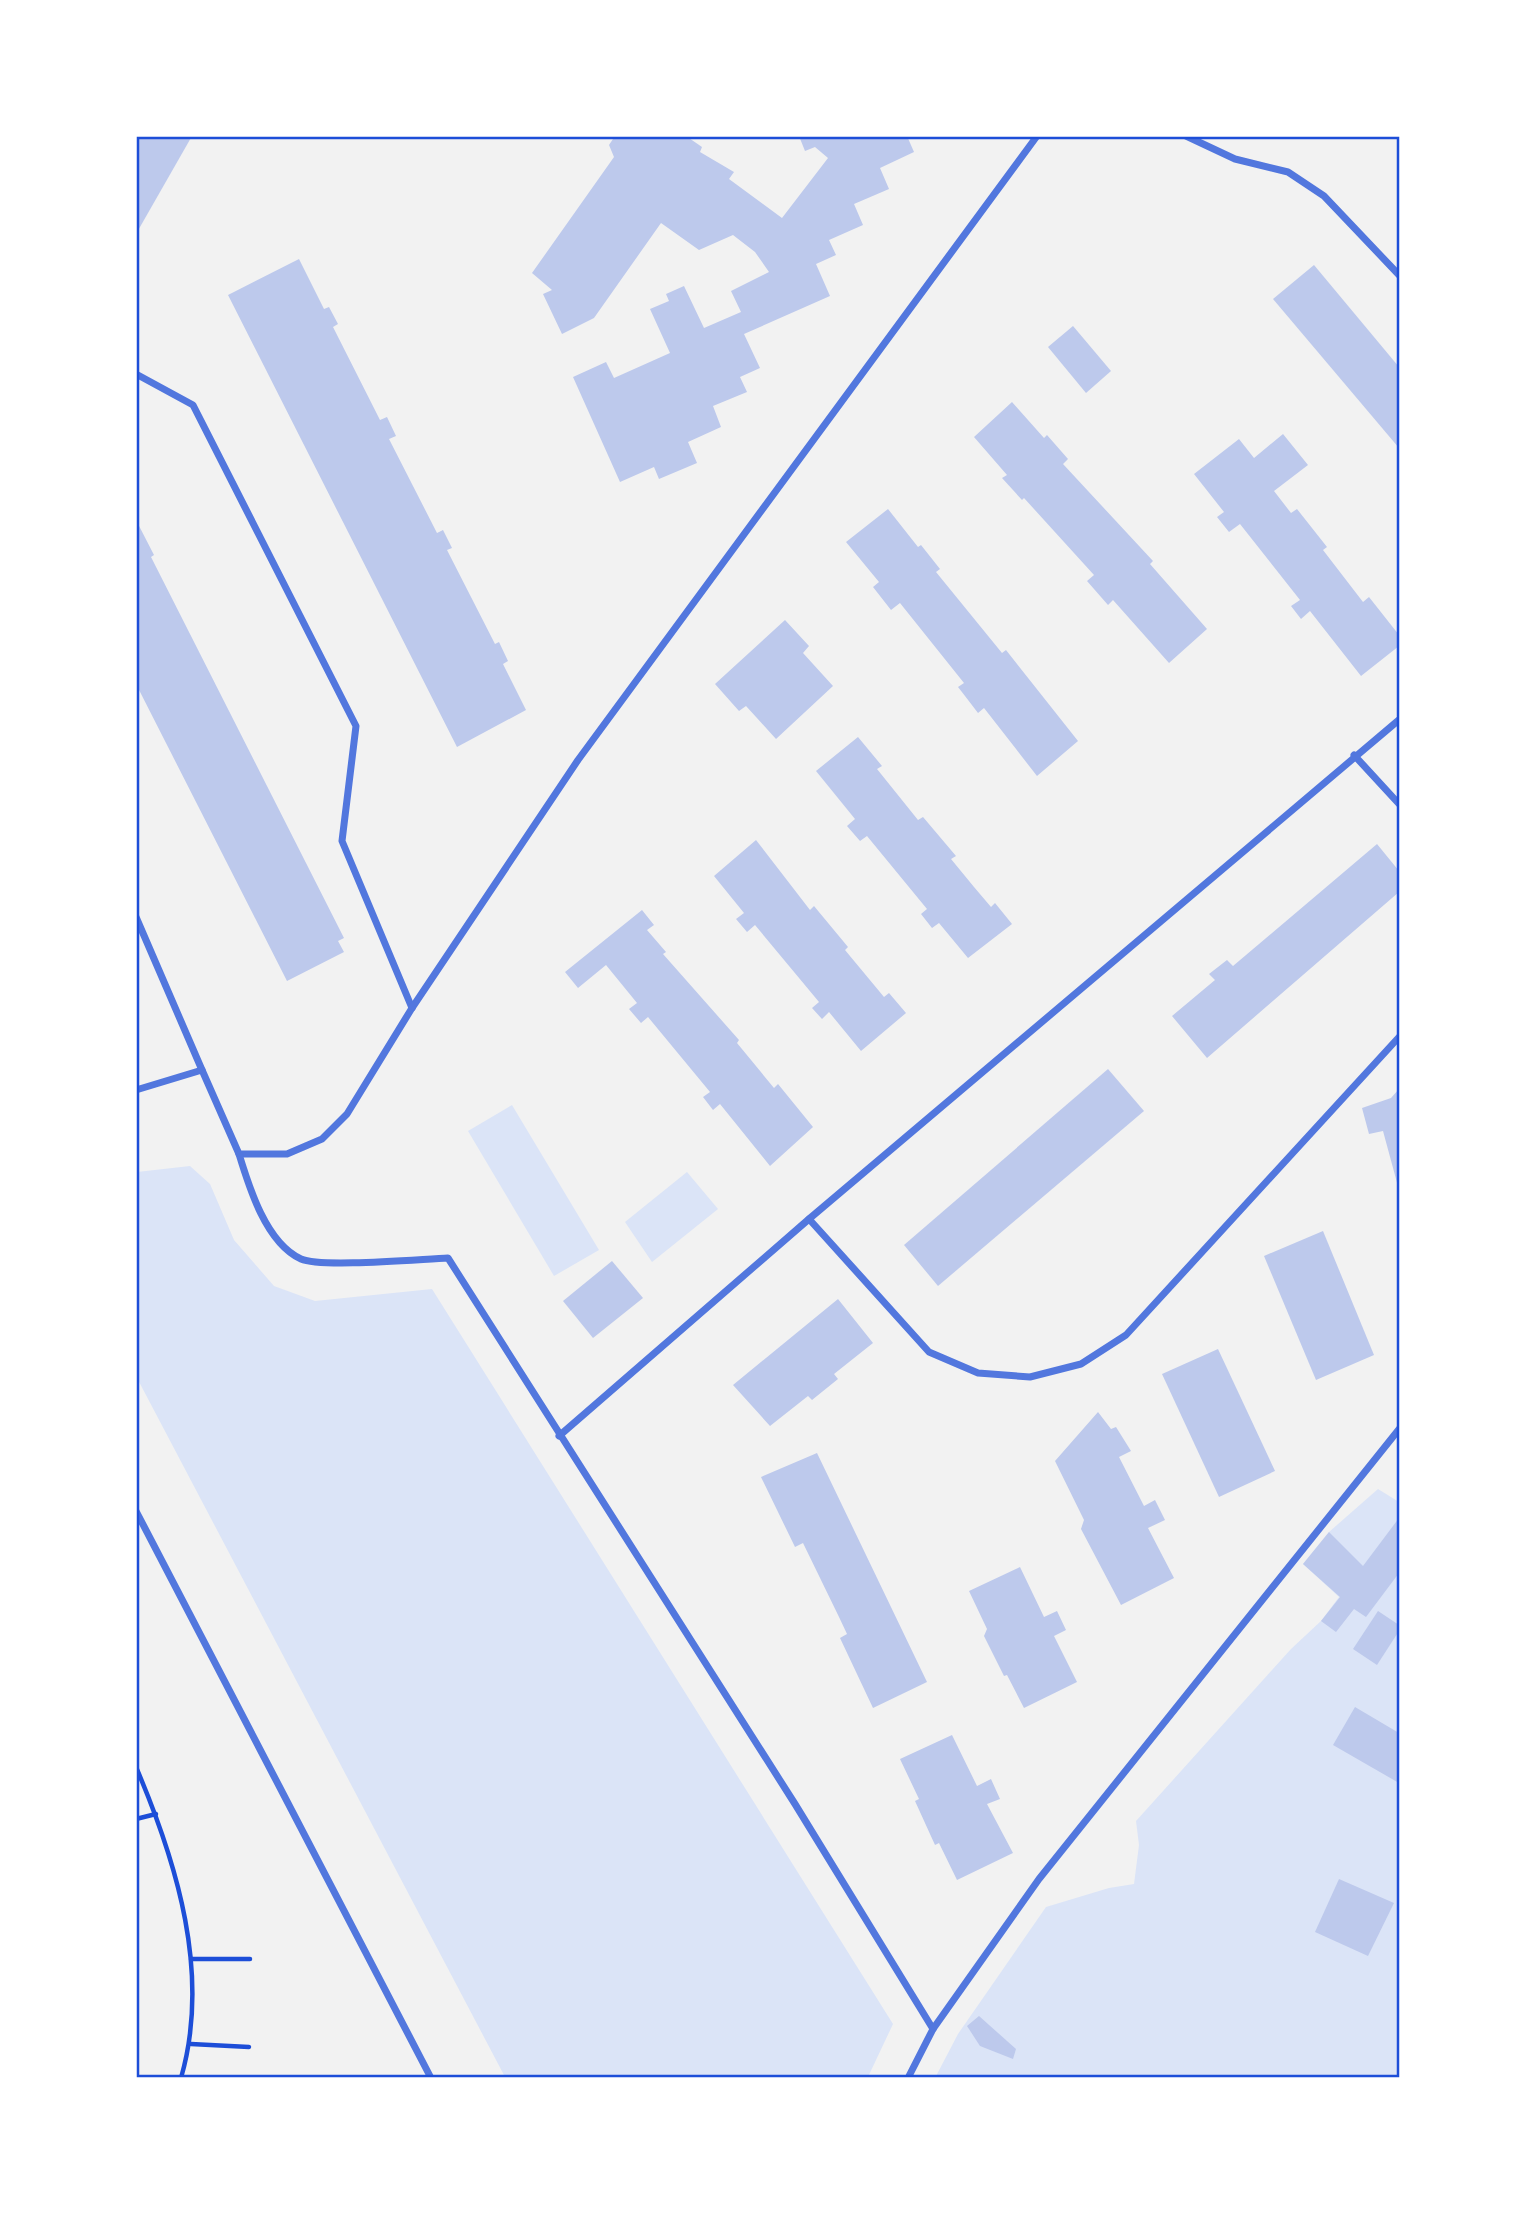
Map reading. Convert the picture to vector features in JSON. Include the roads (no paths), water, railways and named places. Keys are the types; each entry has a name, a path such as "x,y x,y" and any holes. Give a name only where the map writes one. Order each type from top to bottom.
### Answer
{"street":[{"path":"239,1154 287,1154 321,1139 346,1114 412,1008 579,760 1037,136"},
{"path":"1186,136 1235,159 1288,172 1324,196 1399,276"},
{"path":"136,374 193,405 356,726 342,841 412,1008"},
{"path":"559,1436 809,1219 1399,719"},
{"path":"1354,755 1399,805"},
{"path":"136,917 239,1154 251,1194 271,1232 302,1259 332,1262 448,1258 795,1804 933,2029"},
{"path":"809,1219 929,1352 978,1373 1030,1377 1081,1364 1126,1335 1399,1036"},
{"path":"136,1090 202,1070"},
{"path":"908,2077 933,2029 1039,1879 1399,1428"},
{"path":"136,1511 431,2077"}]}
